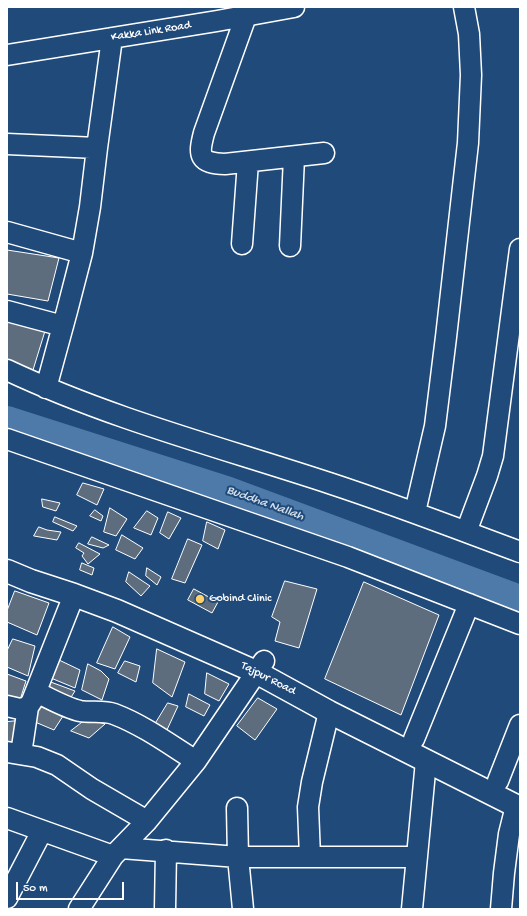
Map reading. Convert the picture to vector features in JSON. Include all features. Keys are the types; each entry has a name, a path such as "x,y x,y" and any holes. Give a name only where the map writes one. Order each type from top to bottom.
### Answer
{"main road":[{"name":"Tajpur Road","path":"7,556 36,568 122,598 168,617 260,666 329,712 426,761 519,802"},
{"name":"Tajpur Road","path":"7,571 117,611 260,666 336,700 498,781 519,802"}],"street":[{"name":"Kakka Link Road","path":"7,55 112,38 219,14 246,16 294,7"},
{"path":"415,512 435,426 467,150 471,75 469,34 464,7"},
{"path":"246,16 204,133 201,146 203,158 214,164 225,164 324,153"},
{"path":"46,388 82,253 90,207 112,38"},
{"path":"7,144 97,148"},
{"path":"290,246 294,157"},
{"path":"242,244 248,162"},
{"path":"7,232 82,253"},
{"path":"466,532 493,456 520,249"},
{"path":"7,311 63,326"},
{"path":"7,370 46,388 148,426 325,481 415,512 520,552"},
{"path":"7,439 348,557 520,624"},
{"path":"74,595 32,700 14,753 37,757 57,765 92,789 147,820"},
{"path":"414,739 470,604"},
{"path":"79,909 117,852 147,820 196,761 260,666"},
{"path":"32,700 83,712 112,713 134,722 196,761"},
{"path":"7,706 20,709 32,700"},
{"path":"310,857 308,806 312,782 329,712"},
{"path":"498,781 520,725"},
{"path":"412,909 426,761"},
{"path":"501,909 509,834 519,802"},
{"path":"237,808 238,857 243,909"},
{"path":"7,818 42,831 117,852 166,850 238,857 417,857"},
{"path":"7,898 42,831"},
{"path":"165,909 166,850"}],"building":[{"path":"7,250 59,258 48,301 7,294"},
{"path":"7,319 45,331 33,370 7,360"},
{"path":"83,483 104,489 97,505 77,495"},
{"path":"42,499 60,503 56,511 43,507"},
{"path":"110,508 127,519 116,536 104,532"},
{"path":"95,510 103,516 101,521 90,516"},
{"path":"147,511 158,518 151,535 134,528"},
{"path":"168,512 181,518 169,539 160,533"},
{"path":"55,517 77,526 73,531 53,522"},
{"path":"207,522 225,530 218,549 203,541"},
{"path":"39,527 61,532 57,540 34,536"},
{"path":"122,535 143,548 135,559 116,550"},
{"path":"92,537 109,545 103,548 88,544"},
{"path":"188,539 202,545 185,583 172,579"},
{"path":"79,543 100,554 88,564 82,556 84,553 76,548"},
{"path":"82,563 94,568 92,575 80,570"},
{"path":"147,568 161,577 157,585 146,576"},
{"path":"129,572 150,586 141,596 126,582"},
{"path":"285,581 317,589 299,648 275,641 280,622 272,617"},
{"path":"364,582 439,615 401,715 325,679"},
{"path":"194,589 218,602 212,613 188,600"},
{"path":"15,591 49,603 37,635 7,622 7,611"},
{"path":"113,627 130,637 115,669 97,663"},
{"path":"13,639 35,646 28,676 7,667 7,651"},
{"path":"157,649 185,662 172,697 153,683"},
{"path":"59,660 80,670 75,688 46,676"},
{"path":"125,661 140,666 136,682 118,673"},
{"path":"88,664 101,671 109,679 102,700 82,690"},
{"path":"207,673 229,684 219,701 205,694"},
{"path":"7,674 26,681 19,703 7,698"},
{"path":"48,681 75,691 68,702 45,690"},
{"path":"189,694 210,705 204,716 186,707"},
{"path":"258,698 277,709 255,740 237,726"},
{"path":"168,703 178,706 166,732 154,726"},
{"path":"37,704 65,713 54,730 35,722"},
{"path":"88,718 105,724 89,738 71,731"},
{"path":"18,721 12,745 7,744 7,722"}],"waterway":[{"name":"Buddha Nallah","path":"7,419 229,490 520,598"}],"place":[{"name":"Gobind Clinic","path":"200,599"}]}
